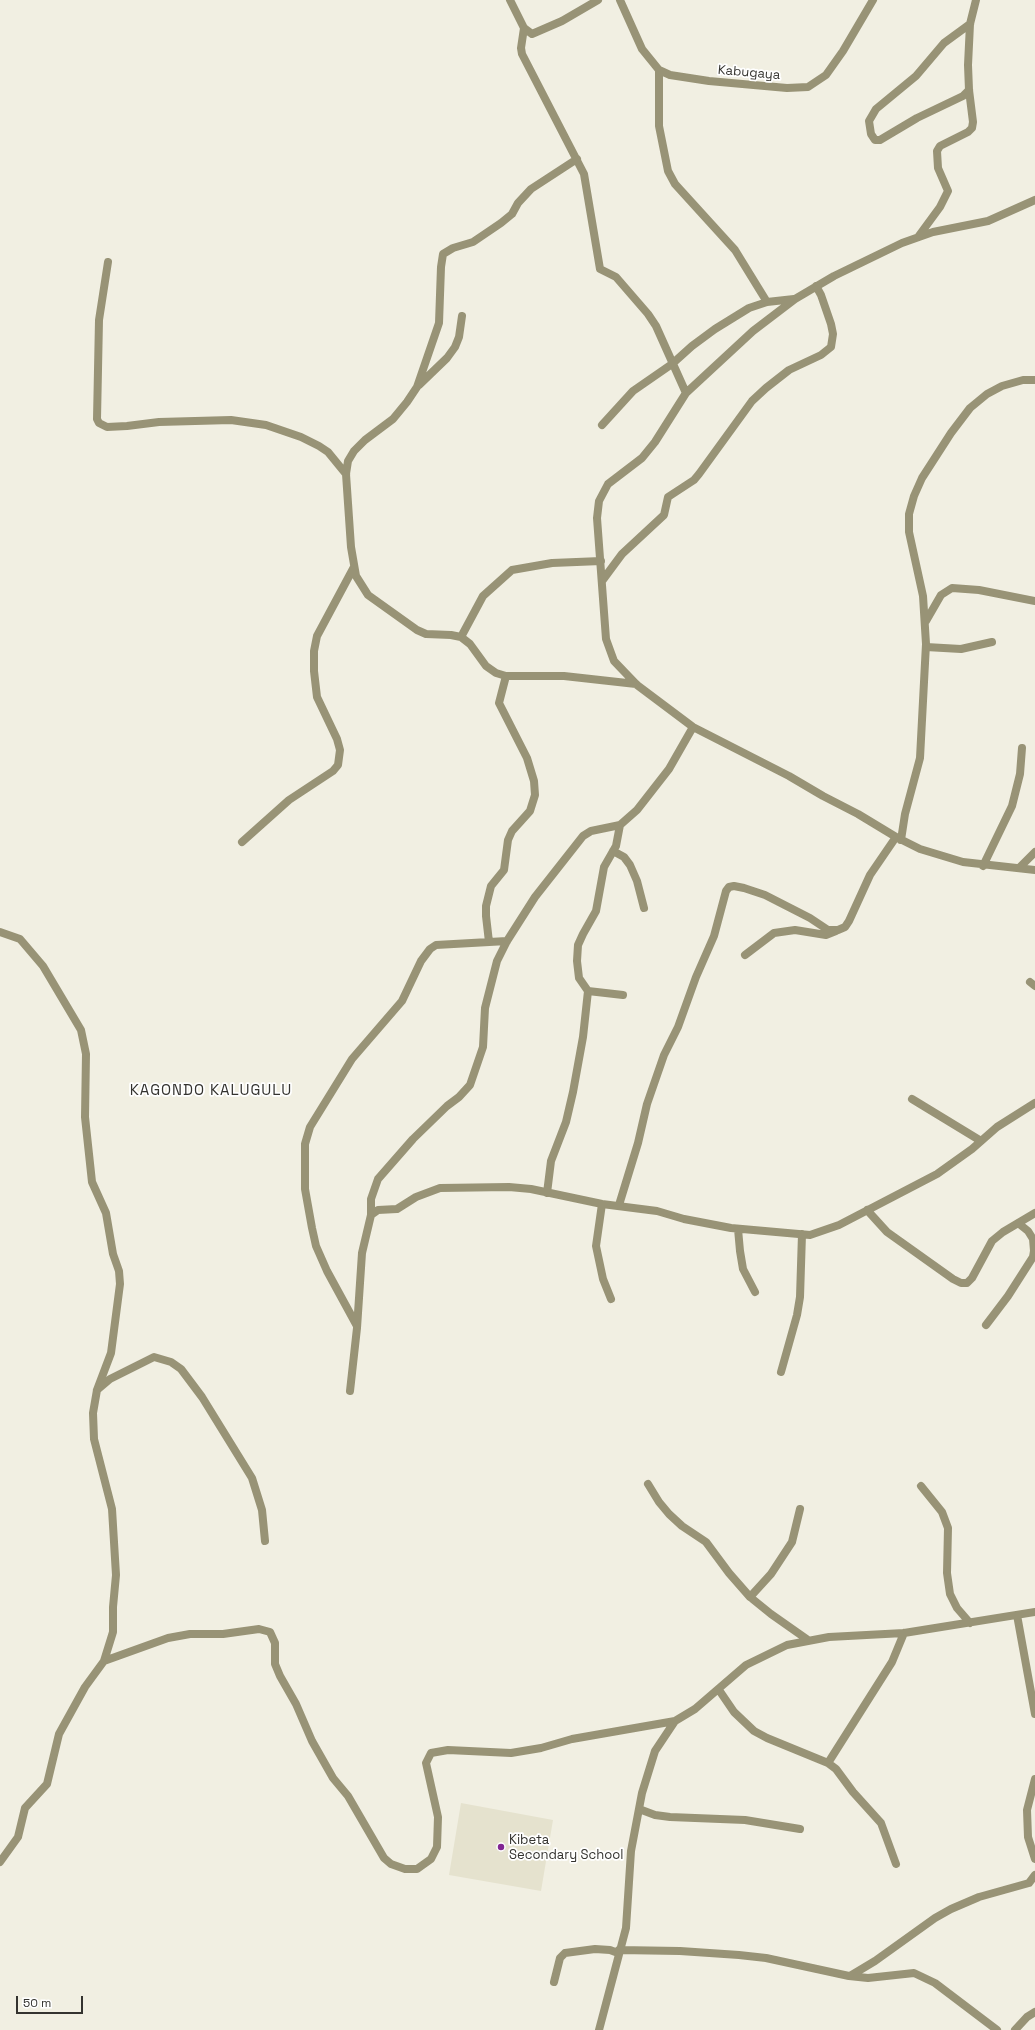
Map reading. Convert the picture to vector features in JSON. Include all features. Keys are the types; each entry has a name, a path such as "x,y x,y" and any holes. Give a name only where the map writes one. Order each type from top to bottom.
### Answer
{"street":[{"path":"510,0 528,33 537,33 598,0"},
{"path":"622,0 642,48 659,70 659,126 668,171 675,184 735,250 766,302"},
{"name":"Kabugaya","path":"659,70 670,75 748,86 787,88 808,87 826,75 834,65 873,0"},
{"path":"918,237 942,203 948,191 938,168 936,151 940,146 968,132 972,128 973,122 969,90 970,24 976,0"},
{"path":"969,90 963,96 924,115 880,140 875,140 871,134 869,121 876,109 916,76 944,43 970,24"},
{"path":"524,28 521,48 522,54 577,159 587,185 600,269 616,277 648,314 656,326 686,393"},
{"path":"417,387 439,323 441,267 443,254 446,251 473,242 501,223 512,214 518,203 531,189 577,159"},
{"path":"1035,200 988,220 933,232 918,237 848,269 795,299 753,332 686,393 655,442 642,458 608,484 599,501 597,518 606,639 614,661 637,684 693,726 858,814 898,839 937,855 983,866 1035,870"},
{"path":"108,262 99,320 97,419 99,423 107,427 160,422 231,420 266,424 301,437 319,446 328,452 346,474"},
{"path":"602,581 622,554 664,515 668,496 681,486 694,480 699,474 722,439 752,401 789,370 821,355 831,348 833,334 831,324 821,294 816,286"},
{"path":"602,425 633,391 672,364 692,346 715,329 749,308 766,302 795,299"},
{"path":"462,316 459,336 455,347 447,358 417,387 393,419 354,451 348,462 346,474 356,576 368,595 404,622 426,634 461,637 470,644 486,666 496,673 506,676 548,675 637,684"},
{"path":"745,955 774,933 795,930 826,935 845,927 870,875 898,839 920,758 926,647 926,622 923,596 909,532 909,514 914,496 922,478 951,433 970,408 987,394 1002,386 1023,380 1035,380"},
{"path":"461,637 483,596 512,570 552,563 601,561"},
{"path":"242,842 289,800 333,771 338,765 340,750 337,739 317,697 314,671 314,651 317,636 354,566"},
{"path":"926,622 941,595 952,588 979,590 1035,601"},
{"path":"926,647 961,649 992,642"},
{"path":"490,942 486,916 491,886 504,870 508,840 512,831 530,811 535,795 534,780 526,758 502,712 499,703 506,676"},
{"path":"350,1391 357,1328 362,1253 371,1215 371,1199 378,1179 413,1139 470,1085 483,1047 485,1008 497,960 507,941 535,897 583,836 591,830 620,826 637,810 669,769 693,726"},
{"path":"983,866 1012,806 1020,774 1022,748"},
{"path":"547,1193 551,1161 566,1122 583,1037 588,991 579,978 577,960 578,945 594,917 604,867 617,841 620,826"},
{"path":"613,851 624,857 630,865 637,881 644,908"},
{"path":"1019,868 1035,852"},
{"path":"619,1206 638,1143 647,1104 664,1055 678,1027 696,977 714,936 726,891 729,887 734,886 744,888 765,895 801,913 828,930 838,930"},
{"path":"0,932 20,939 43,966 81,1030 86,1054 85,1118 92,1182 106,1213 113,1254 119,1271 120,1284 111,1353 97,1390 93,1413 94,1439 110,1495 116,1575 113,1607 113,1632 104,1661 85,1687 62,1727 47,1784 25,1808 18,1837 0,1862"},
{"path":"357,1328 316,1246 305,1189 305,1144 310,1127 352,1059 402,1001 421,961 430,949 436,945 507,941"},
{"path":"588,991 623,995"},
{"path":"912,1098 981,1141"},
{"path":"371,1215 378,1210 397,1209 416,1197 440,1188 509,1187 602,1204 657,1211 684,1219 738,1229 810,1235 840,1225 937,1174 997,1127 1035,1104"},
{"path":"602,1204 596,1246 603,1279 611,1299"},
{"path":"867,1210 887,1232 961,1283 967,1283 972,1278 992,1241 1003,1232 1035,1213"},
{"path":"986,1325 1015,1286 1033,1257 1033,1239 1028,1231 1018,1223"},
{"path":"738,1229 743,1269 755,1292"},
{"path":"781,1372 797,1315 800,1297 802,1234"},
{"path":"97,1390 110,1379 154,1357 171,1362 181,1369 202,1397 252,1478 262,1510 265,1541"},
{"path":"648,1484 659,1502 669,1514 682,1526 706,1542 729,1573 750,1596 771,1614 808,1640"},
{"path":"922,1486 942,1512 948,1528 947,1573 950,1594 957,1608 970,1623"},
{"path":"750,1596 771,1574 792,1542 800,1509"},
{"path":"104,1661 168,1638 190,1634 223,1634 259,1629 270,1632 274,1642 275,1664 312,1741 333,1778 348,1796 384,1858 391,1864 405,1868 417,1868 425,1865 431,1860 437,1847 438,1817 426,1763 431,1753 448,1750 511,1753 540,1748 572,1739 675,1721 695,1709 719,1690 746,1665 780,1648 808,1640 904,1633 1035,1612"},
{"path":"1017,1615 1035,1714"},
{"path":"828,1763 849,1728 885,1675 904,1633"},
{"path":"719,1690 734,1712 754,1730 766,1738 828,1763 836,1769 853,1792 880,1823 896,1864"},
{"path":"599,2030 628,1916 631,1851 639,1809 652,1760 662,1739 675,1721"},
{"path":"1035,1779 1027,1810 1028,1837 1035,1859"},
{"path":"639,1809 655,1815 670,1817 732,1819 800,1829"},
{"path":"849,1976 875,1961 935,1918 951,1909 979,1897 1029,1883 1035,1875"},
{"path":"554,1982 560,1958 565,1953 595,1949 618,1952 680,1951 739,1955 766,1958 849,1976 868,1978 914,1973 935,1983 997,2030"},
{"path":"1015,2030 1027,2017 1035,2012"}],"shaded area":[{"name":"Kibeta Secondary School","path":"461,1803 553,1820 541,1891 449,1875"}],"place":[{"name":"Kibeta Secondary School","path":"501,1847"}],"district":[{"name":"KAGONDO KALUGULU","path":"211,1091"}]}
